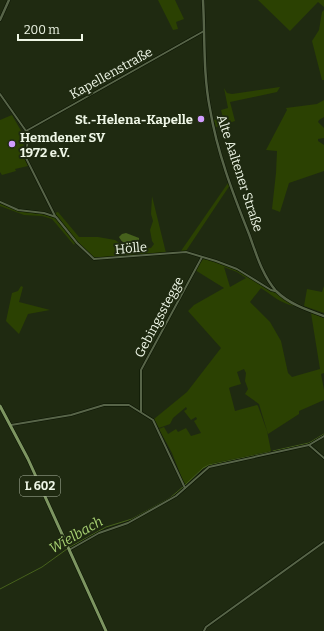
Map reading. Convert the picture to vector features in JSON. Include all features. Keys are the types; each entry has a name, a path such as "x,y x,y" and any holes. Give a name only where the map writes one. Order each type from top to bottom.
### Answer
{"main road":[{"name":"L 602","path":"1,408 11,425 106,631"}],"street":[{"path":"0,20 9,0"},
{"name":"Alte Aaltener Straße","path":"203,0 208,95 214,128 236,202 264,272 276,291 299,307 324,316"},
{"name":"Kapellenstraße","path":"26,131 204,31"},
{"path":"0,94 26,131 28,137 26,158 56,217"},
{"path":"0,202 18,210 44,213 56,217"},
{"name":"Hölle","path":"56,217 94,259 186,252 216,260 237,269 271,290 276,291"},
{"name":"Gebingsstegge","path":"141,412 141,370 202,257"},
{"path":"11,425 71,415 104,405 130,405 154,420 185,488"},
{"path":"69,549 106,530 128,522 176,496 204,470 212,465 309,445 324,436"},
{"path":"309,445 324,458"},
{"path":"204,631 206,627 324,542"}],"shaded area":[{"path":"158,0 175,0 184,19 176,22 178,29 173,30"},
{"path":"258,0 324,0 324,7 318,2 290,31"},
{"path":"324,10 324,80 322,80 312,41 319,30 322,12"},
{"path":"280,87 277,92 230,102 235,121 216,127 214,120 223,118 221,110 228,108 224,88 227,93 232,94"},
{"path":"324,100 324,117 318,122 324,128 324,138 318,139 318,141 324,145 324,171 289,183 280,212 272,209 277,151 266,150 287,110 286,108 317,104"},
{"name":"Hemdener SV 1972 e.V.","path":"12,115 24,136 23,156 28,166 15,169 16,171 2,175 0,172 0,120"},
{"path":"228,183 230,185 186,251 181,251"},
{"path":"152,196 166,253 94,258 77,241 55,213 58,212 79,237 98,237 115,240 129,250 151,248 154,244 150,230 153,221 151,214"},
{"path":"0,203 18,211 42,214 55,218 75,243 74,245 52,219 42,216 24,215 0,206"},
{"path":"126,233 139,238 139,242 133,245 125,244 119,237"},
{"path":"203,259 221,263 238,271 271,291 276,292 295,306 281,301 261,288 250,302 270,322 281,341 288,373 292,377 320,369 311,313 324,318 324,373 321,374 324,400 299,411 299,414 268,434 259,404 245,394 248,389 245,381 246,373 244,369 237,372 241,384 229,388 235,411 258,406 267,431 271,451 214,463 205,467 185,484 172,453 159,429 164,427 168,434 176,429 178,432 186,428 191,436 201,433 194,421 197,419 196,417 191,420 184,411 187,409 186,407 173,418 170,424 159,428 154,419 187,392 221,348 188,311 194,305 224,288 195,270","holes":["224,267 237,272 246,278 230,287"]},
{"path":"21,286 23,287 19,302 50,310 28,314 19,334 6,321 12,293 18,291"},
{"path":"324,286 324,313 304,306 307,289 322,292"}],"waterway":[{"name":"Wielbach","path":"273,451 309,443 324,434"},
{"name":"Wielbach","path":"185,485 203,468 209,465 270,452"},
{"name":"Wielbach","path":"70,547 106,527 132,519 170,498 183,487"},
{"name":"Wielbach","path":"0,589 42,567 67,549"}],"place":[{"name":"St.-Helena-Kapelle","path":"201,119"},
{"name":"Hemdener SV 1972 e.V.","path":"12,144"}]}
